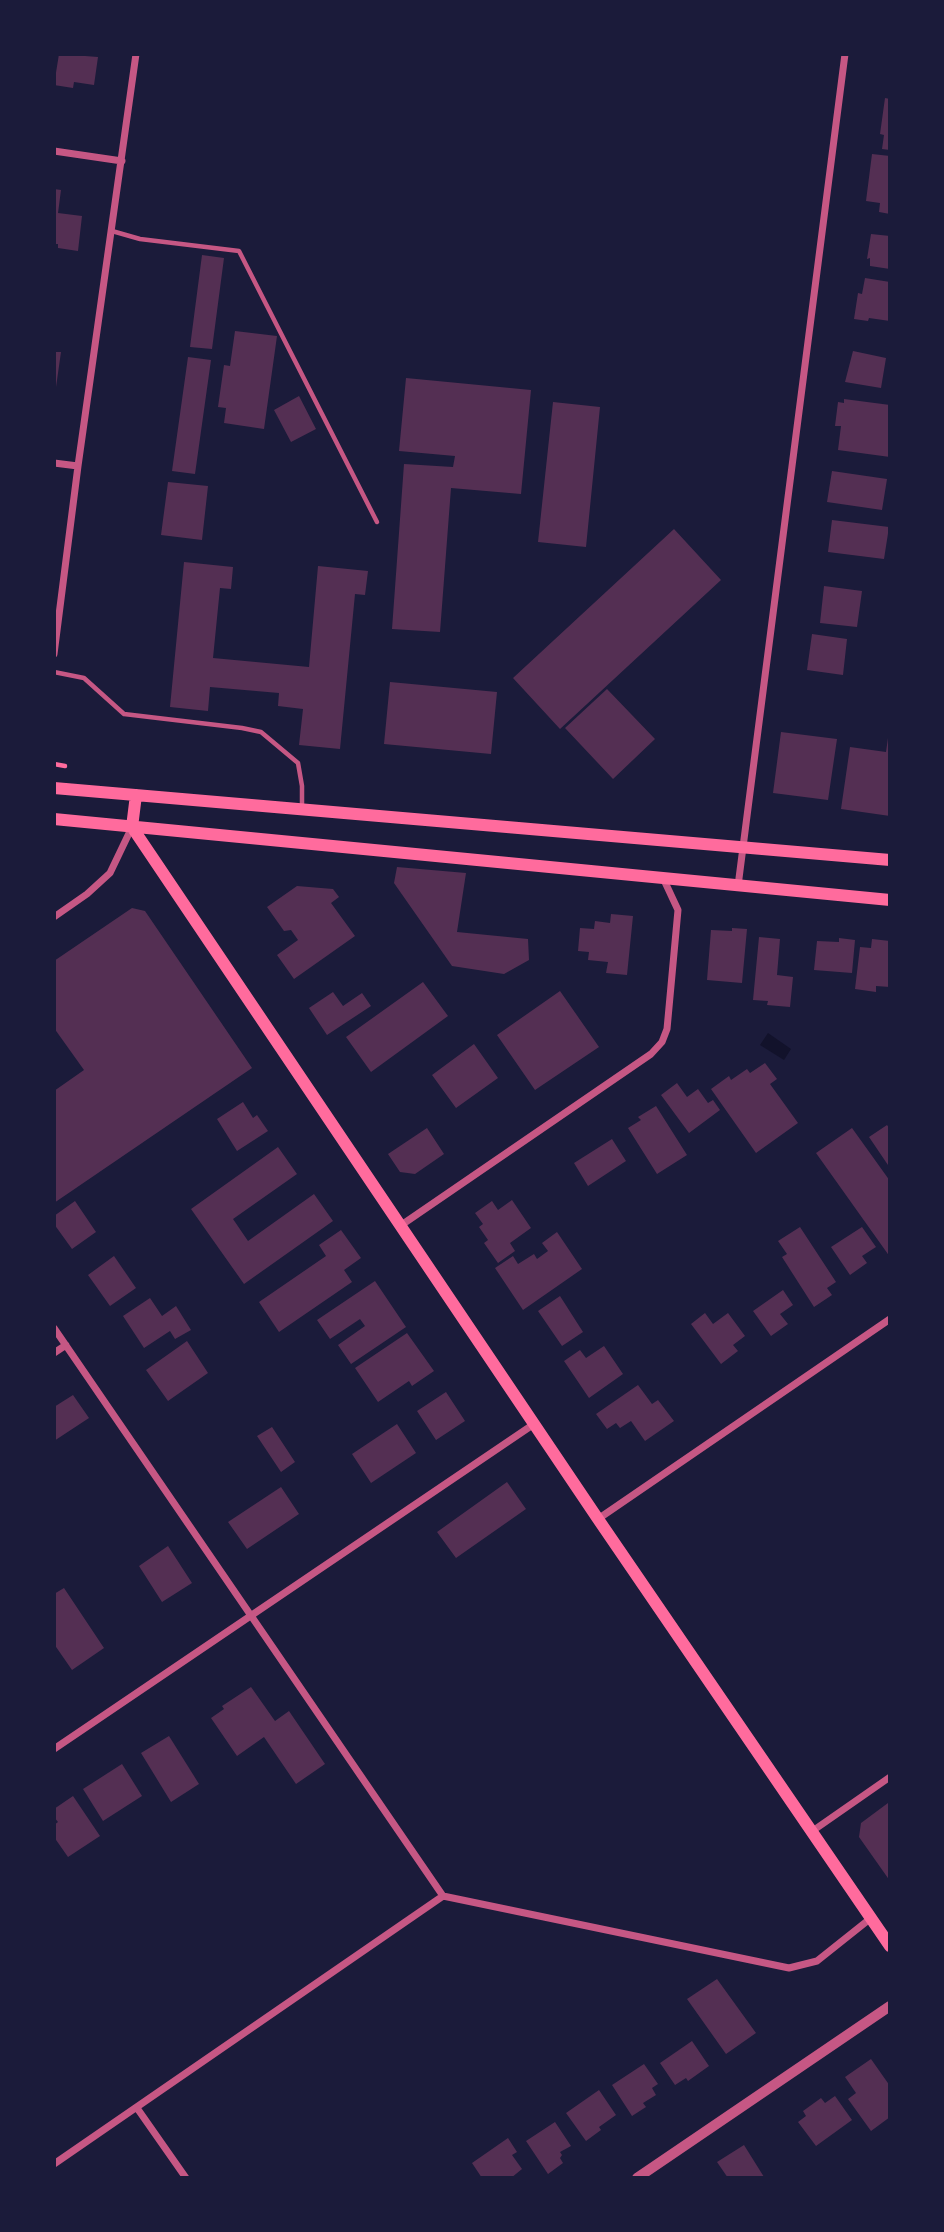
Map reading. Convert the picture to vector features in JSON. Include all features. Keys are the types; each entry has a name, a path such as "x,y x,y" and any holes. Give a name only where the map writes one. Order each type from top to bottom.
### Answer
{"main road":[{"path":"54,788 890,860"},
{"path":"136,795 132,827 598,1519 890,1946"},
{"path":"54,819 890,900"}],"street":[{"path":"54,654 136,54"},
{"path":"738,887 845,54"},
{"path":"54,151 122,161"},
{"path":"54,463 78,466"},
{"path":"54,917 87,894 110,873 132,827"},
{"path":"400,1226 651,1054 662,1042 667,1029 678,910 664,880"},
{"path":"598,1519 890,1319"},
{"path":"54,1328 443,1896 789,1968 817,1961 871,1918"},
{"path":"54,1353 66,1345"},
{"path":"54,1749 534,1424"},
{"path":"811,1832 890,1777"},
{"path":"54,2164 443,1896"},
{"path":"637,2178 890,2006"},
{"path":"137,2108 186,2178"}],"lane":[{"path":"112,231 140,239 239,251 377,523"},
{"path":"54,672 84,678 124,714 242,727 261,732 298,763 303,786 302,810"}],"path":[{"path":"54,764 65,766"}],"shaded area":[{"path":"768,1033 791,1049 784,1060 760,1045"}],"building":[{"path":"59,54 98,57 94,85 74,82 73,88 54,85"},
{"path":"885,98 890,99 890,150 882,149 884,135 880,134"},
{"path":"872,154 890,156 890,214 879,212 880,203 866,201"},
{"path":"54,189 61,190 58,213 82,216 78,251 58,248 58,244 54,244"},
{"path":"871,234 890,236 890,269 870,266 870,258 867,259"},
{"path":"202,255 224,258 212,349 190,347"},
{"path":"865,278 890,282 890,321 854,319 858,293 862,294"},
{"path":"235,331 277,336 264,429 224,423 226,408 218,407 224,365 230,366"},
{"path":"853,351 886,358 881,388 845,382"},
{"path":"54,352 61,352 56,387 54,387"},
{"path":"188,357 211,360 195,474 172,471"},
{"path":"406,378 531,390 521,494 451,488 440,632 392,629 404,464 453,467 455,456 399,451"},
{"path":"299,396 316,429 291,442 274,410"},
{"path":"844,399 890,405 890,457 838,450 841,426 835,426 838,402 844,403"},
{"path":"553,402 600,407 586,547 538,542"},
{"path":"832,471 887,479 882,510 827,502"},
{"path":"168,482 208,486 202,540 161,535"},
{"path":"832,520 889,527 884,559 828,552"},
{"path":"674,529 721,580 560,729 513,678"},
{"path":"184,562 233,567 231,589 220,588 213,658 309,667 318,566 368,571 365,595 355,594 340,749 299,745 303,709 278,706 279,693 210,687 208,711 170,707"},
{"path":"824,586 862,591 857,627 820,623"},
{"path":"812,634 847,639 843,675 807,670"},
{"path":"390,682 497,692 491,754 384,744"},
{"path":"607,689 655,739 613,779 565,728"},
{"path":"781,732 837,739 828,800 773,793"},
{"path":"888,738 890,816 841,809 850,747 886,752"},
{"path":"397,867 466,873 457,932 528,939 529,960 504,974 452,966 394,883"},
{"path":"297,886 333,889 339,897 331,903 355,936 294,979 277,955 298,940 291,930 284,931 267,907"},
{"path":"132,908 145,911 252,1068 54,1203 54,1091 84,1070 54,1028 54,961"},
{"path":"611,914 633,916 627,975 606,973 608,962 588,960 589,952 578,951 580,928 594,929 595,921 610,923"},
{"path":"732,928 747,929 742,983 707,980 711,930 732,931"},
{"path":"759,937 780,939 777,975 793,977 790,1007 767,1005 768,1001 753,1000"},
{"path":"839,938 855,940 852,973 814,970 817,941 839,942"},
{"path":"872,939 890,941 890,987 876,986 876,992 855,989 860,947 871,948"},
{"path":"423,982 448,1016 371,1072 346,1037"},
{"path":"560,991 599,1047 535,1090 497,1035"},
{"path":"333,992 343,1006 362,993 371,1006 327,1035 309,1008"},
{"path":"474,1044 498,1078 456,1108 432,1075"},
{"path":"765,1063 777,1079 770,1084 798,1123 756,1153 711,1089 729,1076 731,1080 747,1069 750,1073"},
{"path":"677,1083 687,1097 698,1089 708,1103 713,1100 720,1110 689,1133 661,1095"},
{"path":"243,1102 253,1118 257,1115 268,1131 237,1151 217,1119"},
{"path":"656,1106 687,1155 657,1174 628,1128 641,1120 638,1117"},
{"path":"887,1125 890,1129 890,1168 869,1137"},
{"path":"427,1128 444,1154 415,1174 400,1172 388,1154"},
{"path":"852,1128 890,1181 890,1257 816,1153"},
{"path":"612,1139 626,1161 588,1186 574,1163"},
{"path":"278,1147 297,1174 233,1219 248,1241 314,1194 333,1221 244,1284 191,1209"},
{"path":"512,1200 531,1228 510,1243 515,1251 498,1263 484,1243 488,1240 479,1227 483,1224 475,1213 492,1201 498,1210"},
{"path":"75,1201 96,1232 72,1249 54,1224 54,1216"},
{"path":"800,1227 836,1282 827,1288 832,1295 814,1307 782,1257 787,1254 778,1241"},
{"path":"862,1227 876,1247 862,1256 867,1263 850,1275 831,1247"},
{"path":"341,1230 361,1258 344,1270 352,1282 279,1332 259,1302 326,1256 319,1245"},
{"path":"557,1232 582,1269 523,1310 495,1268 513,1256 518,1264 534,1254 537,1259 548,1251 542,1243"},
{"path":"114,1256 136,1288 110,1306 88,1275"},
{"path":"375,1281 406,1327 351,1364 338,1345 365,1326 360,1319 330,1339 317,1320"},
{"path":"783,1290 793,1305 780,1314 788,1324 771,1336 753,1311"},
{"path":"560,1296 583,1332 562,1346 538,1311"},
{"path":"150,1298 162,1316 176,1306 191,1330 175,1339 170,1331 144,1348 123,1316"},
{"path":"705,1313 713,1324 728,1313 745,1336 733,1345 738,1351 721,1364 691,1324"},
{"path":"407,1333 434,1371 412,1386 409,1381 378,1402 355,1368"},
{"path":"187,1341 208,1373 168,1401 146,1370"},
{"path":"604,1346 623,1374 589,1398 564,1361 580,1350 586,1358"},
{"path":"638,1385 652,1404 658,1400 674,1421 645,1441 631,1421 620,1428 616,1423 607,1429 596,1414"},
{"path":"446,1392 465,1421 436,1440 417,1411"},
{"path":"73,1395 89,1418 54,1441 54,1407"},
{"path":"397,1424 416,1453 371,1483 352,1454"},
{"path":"272,1427 295,1462 281,1472 257,1436"},
{"path":"507,1482 526,1509 456,1558 437,1532"},
{"path":"281,1487 299,1514 247,1549 228,1522"},
{"path":"168,1546 192,1583 162,1602 139,1566"},
{"path":"64,1588 104,1648 72,1670 54,1644 54,1594"},
{"path":"251,1687 275,1721 289,1711 325,1764 296,1784 264,1737 237,1756 211,1718 224,1709 222,1706"},
{"path":"169,1736 199,1784 171,1802 141,1753"},
{"path":"122,1764 142,1796 103,1821 83,1789"},
{"path":"73,1796 100,1836 68,1857 54,1837 54,1825 58,1822 54,1817 54,1809"},
{"path":"888,1803 890,1881 859,1837 861,1823"},
{"path":"717,1979 756,2033 726,2054 687,1999"},
{"path":"692,2041 709,2066 688,2081 686,2078 675,2085 660,2063"},
{"path":"871,2059 890,2086 890,2117 871,2131 848,2099 856,2093 845,2077"},
{"path":"644,2064 658,2084 652,2088 656,2095 643,2103 646,2107 632,2116 612,2085"},
{"path":"599,2090 616,2115 586,2141 566,2113"},
{"path":"835,2096 852,2120 816,2146 798,2122 806,2116 803,2111 821,2098 825,2103"},
{"path":"555,2122 571,2146 560,2152 563,2163 548,2174 526,2141"},
{"path":"508,2138 517,2152 512,2155 522,2169 511,2178 482,2178 472,2163"},
{"path":"744,2145 763,2178 728,2178 717,2162"}]}
